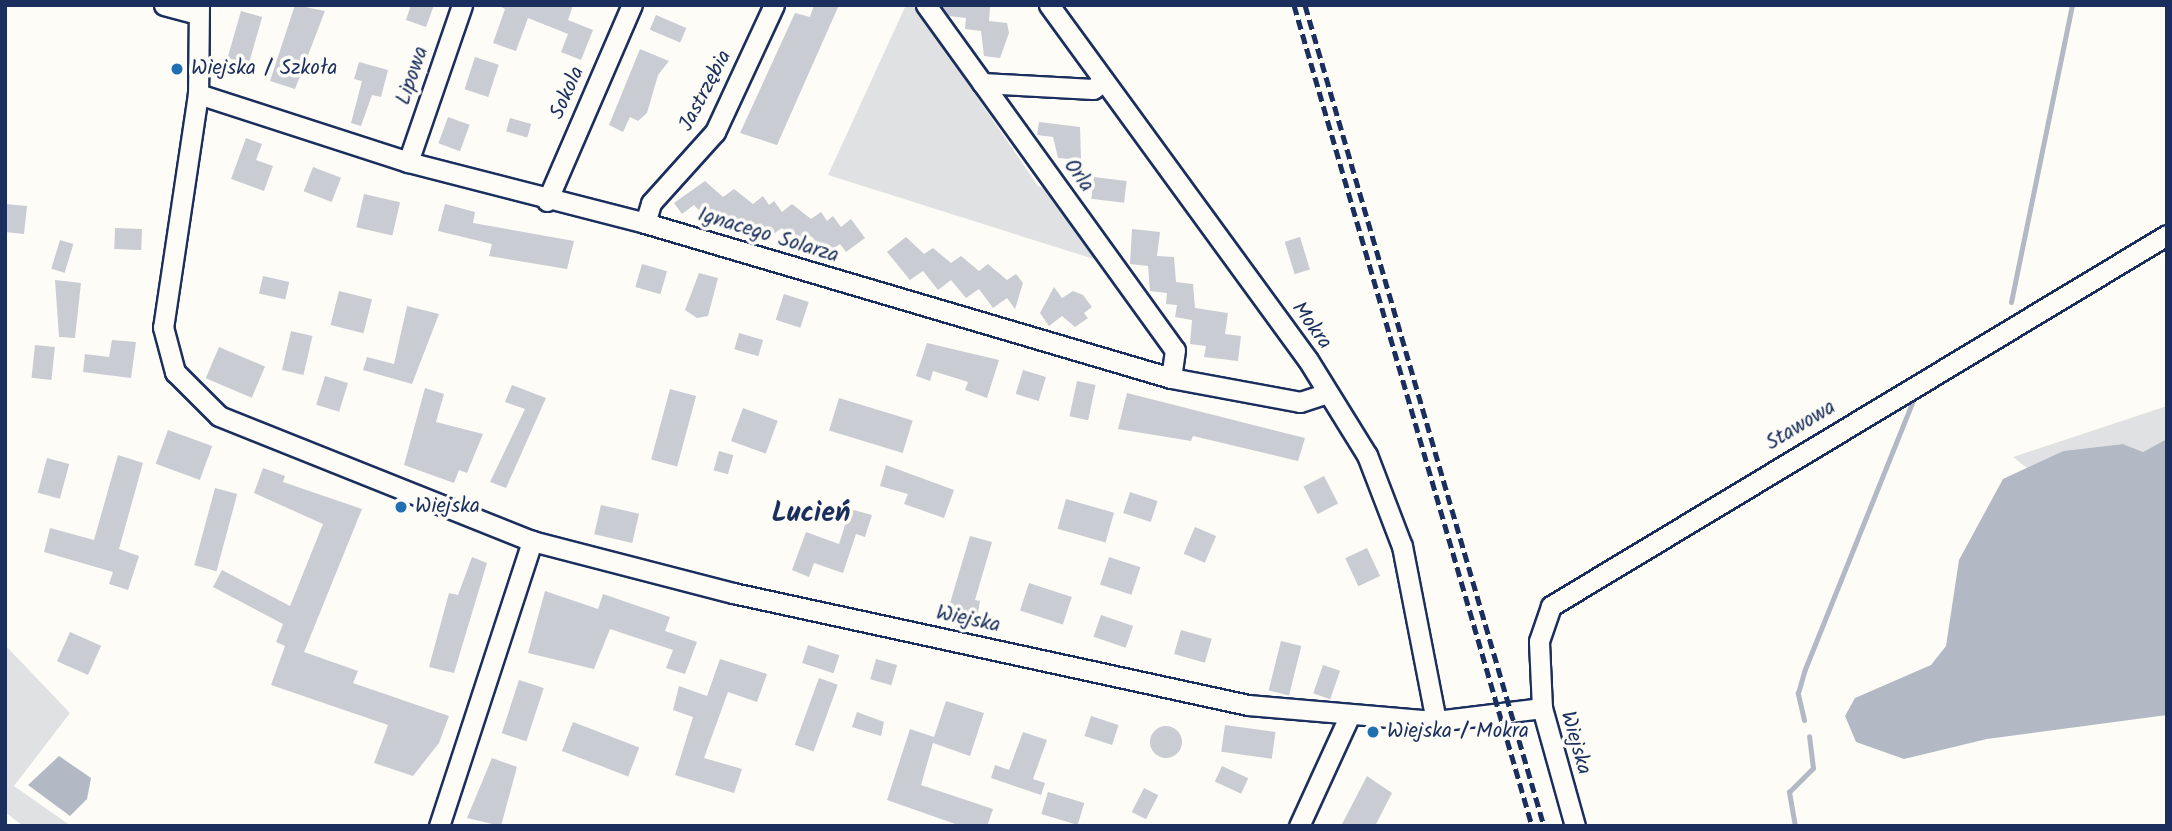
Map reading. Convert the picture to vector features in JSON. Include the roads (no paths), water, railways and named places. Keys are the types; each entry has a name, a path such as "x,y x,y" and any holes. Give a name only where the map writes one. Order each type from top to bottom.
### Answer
{"street":[{"path":"164,5 199,10"},
{"name":"Lipowa","path":"408,162 462,5"},
{"name":"Sokola","path":"547,201 632,5"},
{"name":"Jastrzębia","path":"645,223 650,203 715,132 774,5"},
{"name":"Orla","path":"926,5 1175,350 1171,378"},
{"name":"Mokra","path":"1049,5 1328,393 1367,455 1396,528 1436,721"},
{"name":"Wiejska","path":"199,10 198,94 163,309 165,344 186,387 219,416 286,446 532,541 722,590 1248,705 1349,717 1436,721 1542,708 1575,826"},
{"path":"982,83 1093,89 1103,81"},
{"name":"Ignacego Solarza","path":"198,94 408,162 547,201 645,223 1171,378 1300,402 1328,393"},
{"name":"Stawowa","path":"1542,708 1542,627 1564,593 2167,235"},
{"path":"439,826 532,541"},
{"path":"1299,826 1349,717"}],"waterway":[{"path":"2011,302 2072,5"},
{"path":"1804,720 1798,693 1805,669 1913,401"},
{"path":"1795,826 1789,792 1813,768 1809,736"}],"railway":[{"path":"1294,5 1532,826"},
{"path":"1305,5 1544,826"}],"place":[{"name":"Wiejska / Szkoła","path":"177,69"},
{"name":"Wiejska","path":"401,507"},
{"name":"Wiejska / Mokra","path":"1373,732"}],"district":[{"name":"Lucień","path":"811,514"}]}
